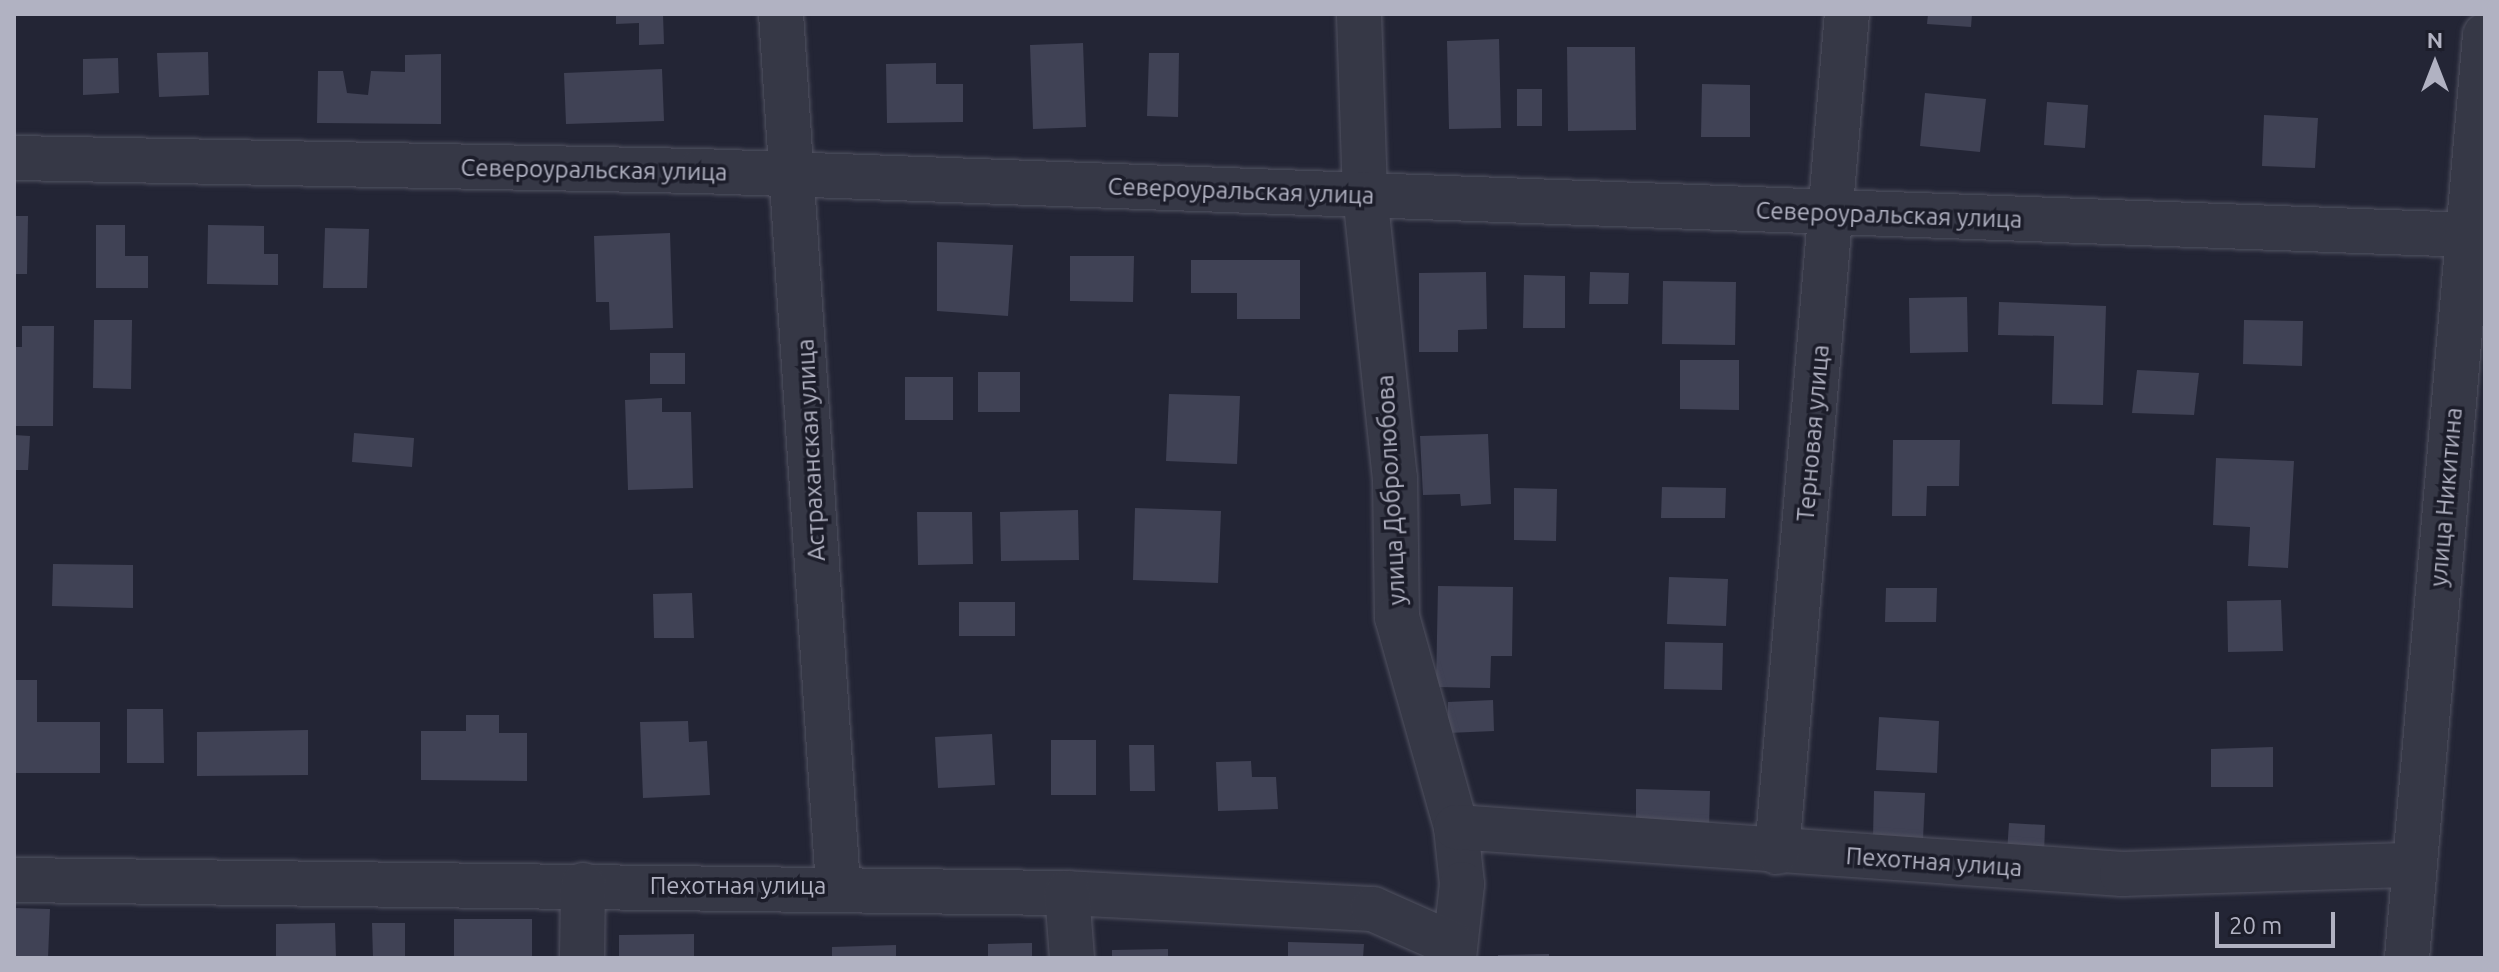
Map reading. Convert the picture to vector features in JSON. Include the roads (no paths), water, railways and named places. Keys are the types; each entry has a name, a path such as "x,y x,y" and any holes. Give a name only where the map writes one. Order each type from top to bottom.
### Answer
{"street":[{"name":"Астраханская улица","path":"781,14 795,177 838,886"},
{"name":"улица Добролюбова","path":"1359,14 1365,194 1395,478 1397,617 1456,827 1462,884 1454,952"},
{"name":"Терновая улица","path":"1777,852 1847,14"},
{"name":"улица Никитина","path":"2407,958 2485,35"},
{"name":"Североуральская улица","path":"14,158 1365,194 2469,235"},
{"name":"Пехотная улица","path":"1456,827 2122,874 2414,865"},
{"name":"Пехотная улица","path":"14,880 838,886 1067,893 1373,909 1454,952"},
{"path":"582,958 583,885"},
{"path":"1067,893 1072,958"}]}
